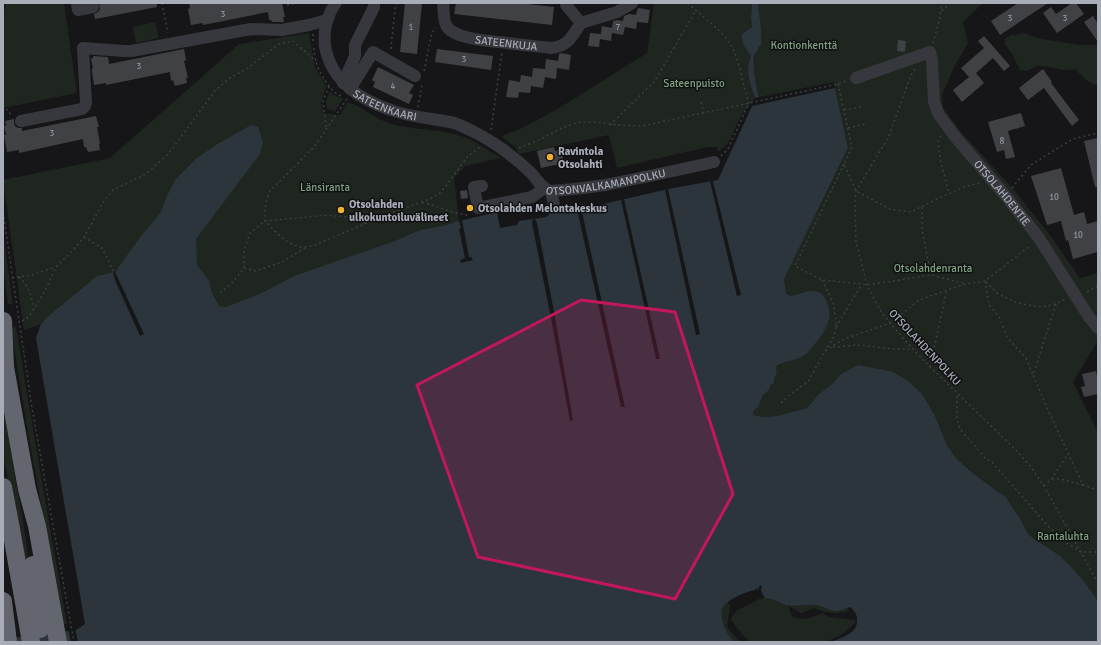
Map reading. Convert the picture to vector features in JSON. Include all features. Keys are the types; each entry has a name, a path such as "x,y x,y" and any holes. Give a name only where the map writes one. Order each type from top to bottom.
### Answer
{"highway":[{"path":"3,321 4,362 28,489 29,528 46,633"},
{"path":"3,487 46,633"},
{"path":"3,602 7,638"}],"street":[{"name":"SATEENKAARI","path":"336,3 327,20 325,30 326,52 330,65 347,90 391,110 451,122 462,126 511,152"},
{"path":"347,90 355,56 355,45 374,7 374,3"},
{"path":"443,3 444,19 446,24"},
{"path":"566,5 581,23 617,12 632,3"},
{"path":"78,7 93,8"},
{"path":"21,121 82,109 85,106 83,48 124,51 251,29 282,30 327,20"},
{"name":"SATEENKUJA","path":"446,24 450,30 457,34 475,40 557,48 565,44 581,23"},
{"path":"347,90 373,52 388,61 421,76"},
{"path":"856,78 930,52"},
{"name":"OTSOLAHDENTIE","path":"930,52 932,61 934,102 939,115 956,139 1005,195 1039,238 1089,317 1098,328"},
{"name":"OTSONVALKAMANPOLKU","path":"511,152 548,189 580,189 714,162"},
{"path":"482,186 474,187 478,208 532,197 548,189 554,205"}],"path":[{"path":"162,3 170,44"},
{"path":"287,5 296,3"},
{"path":"388,61 392,42 395,9 398,3"},
{"path":"688,3 708,20 730,44 749,103 728,149 719,159 714,162"},
{"path":"930,52 942,3"},
{"path":"941,12 950,3"},
{"path":"610,125 654,82 696,10"},
{"path":"417,116 421,76 431,37 434,29 446,24"},
{"path":"22,321 27,318 34,309 46,289 56,267 84,237 105,199 113,190 146,174 169,153 215,90 228,79 248,68 279,44 294,40 316,61"},
{"path":"491,133 504,42"},
{"name":"OTSOLAHDENPOLKU","path":"917,67 911,75 889,136 856,191 856,242 867,284 881,312 913,349 1031,467 1044,486 1098,583"},
{"path":"511,152 576,123 590,121 610,125 642,126 838,84 852,147 795,266 822,280 867,284 931,275 965,284"},
{"path":"327,128 323,101 329,86"},
{"path":"305,248 290,244 265,221 266,200 270,191 314,147 327,128 347,90"},
{"path":"701,102 704,113"},
{"path":"3,105 13,117 21,121"},
{"path":"844,110 861,107"},
{"path":"848,128 865,124"},
{"path":"946,125 938,142 940,158 949,194"},
{"path":"1005,195 1031,166 1053,150 1074,139 1098,133"},
{"path":"244,268 256,271 282,262 305,248 422,203 440,193 468,156 484,144"},
{"path":"844,164 856,191 890,209 911,212 967,186 993,181"},
{"path":"422,203 461,215 476,214 478,208"},
{"path":"922,207 922,230 931,275"},
{"path":"3,212 32,408 46,633 74,642"},
{"path":"220,293 232,283 244,268 244,250 250,233 265,221 327,215 356,218 366,224"},
{"path":"84,237 102,248 114,272"},
{"path":"825,351 844,339 891,323 919,300 947,289 985,281 1039,238"},
{"path":"12,278 32,275 56,267"},
{"path":"19,277 24,281 30,292 33,299 34,309"},
{"path":"781,403 808,382 833,339 836,328 836,320 833,302 822,280"},
{"path":"985,281 997,293 1017,303 1041,307 1056,304 1076,297 1096,288 1098,284"},
{"path":"985,281 990,305 999,316 1007,337 1026,358 1083,485"},
{"path":"836,328 862,284"},
{"path":"930,367 947,289"},
{"path":"1033,375 1056,304"},
{"path":"833,347 860,346 913,349"},
{"path":"957,394 957,419 960,429 986,459 993,463 1046,524 1064,540 1081,552 1098,552"},
{"path":"1044,486 1053,477 1068,454"},
{"path":"1051,479 1060,479 1098,490"}],"highlighted area":[{"path":"581,300 675,312 733,494 675,599 478,557 417,385"}],"green space":[{"path":"6,3 64,3 77,93 3,108 3,16"},
{"name":"Sateenpuisto","path":"654,3 752,3 752,27 742,34 751,56 748,65 748,73 755,98 741,116 729,142 718,152 717,147 708,147 617,168 609,135 519,154 516,148 501,136 518,130 556,110 647,53"},
{"name":"Otsolahdenranta","path":"758,3 979,3 981,5 963,22 968,43 954,67 942,95 943,108 961,132 1014,190 1049,234 1080,278 1098,273 1098,340 1073,382 1098,433 1098,601 1087,585 1044,545 1029,535 1005,496 969,470 955,457 947,445 935,416 841,374 833,383 819,394 807,408 777,416 763,417 753,415 754,410 763,395 768,391 777,374 777,364 795,359 803,292 791,296 786,293 784,279 848,148 834,82 759,97 753,66 755,54 759,46 761,46 761,28"},
{"path":"155,22 159,38 136,43 133,27"},
{"name":"Länsiranta","path":"309,33 315,67 326,86 321,103 323,113 340,115 348,102 380,120 392,124 410,128 439,131 466,138 501,158 465,166 454,178 459,221 226,307 219,306 119,267 113,273 97,276 46,318 41,324 24,330 3,180 110,158 239,44"},
{"path":"1025,33 1037,38 1080,45 1098,45 1098,84 1094,85 1086,80 1075,69 1064,70 1036,66 1027,71 1020,70 1012,54 1005,45 1005,39 1011,35"},
{"path":"330,91 332,94 343,99 335,111 327,109 326,100"},
{"path":"3,231 13,306 8,304 8,306 3,264"},
{"path":"16,327 67,624 63,624 27,427 11,328"},
{"path":"3,406 26,539 32,600 3,455"},
{"path":"761,591 765,594 847,606 848,611 831,613 814,608 801,613 788,606 793,618 806,619 823,613 829,617 855,620 855,623 844,633 827,642 749,642 731,619 736,611 759,599 765,598"},
{"path":"727,600 730,606 727,627 740,642 728,642 718,605"}],"shaded area":[{"path":"752,3 758,3 761,28 761,46 759,46 754,57 755,75 759,97 755,98 748,73 748,65 751,56 742,40 742,34 752,27"},
{"path":"835,88 848,148 784,279 786,293 791,296 812,291 822,294 829,307 828,324 822,335 807,353 800,358 777,365 777,374 774,378 774,383 763,395 758,407 754,410 753,415 763,417 777,416 807,408 819,394 833,383 841,374 858,365 893,372 908,381 923,395 935,416 947,445 955,457 969,470 1005,496 1029,535 1060,556 1087,585 1098,601 1098,642 832,642 855,629 857,625 857,616 850,607 835,611 817,605 786,605 773,599 765,598 761,591 762,586 760,585 758,590 757,588 738,596 725,604 723,607 722,621 734,642 3,642 3,639 76,630 85,624 36,338 41,324 46,318 97,276 115,272 141,236 161,212 175,180 197,158 216,145 251,125 258,127 263,142 260,154 196,239 197,265 209,281 212,293 219,306 226,307 264,292 294,276 395,241 420,230 443,226 497,212 500,228 517,225 519,221 546,217 549,215 550,208 559,206 562,210 569,212 668,189 718,180 752,106"}],"pier":[{"path":"710,181 713,181 741,295 737,296"},
{"path":"668,189 700,334 696,335 665,190"},
{"path":"624,199 660,359 656,359 621,200"},
{"path":"577,209 580,209 582,212 625,407 621,407"},
{"path":"533,219 535,219 537,223 555,317 573,420 570,421 532,223"},
{"path":"462,220 469,257 473,260 461,263 460,260 465,258 459,229 461,228 459,221"},
{"path":"115,272 144,334 140,336 115,280 113,273"},
{"path":"75,627 78,642 71,642 68,629"}],"building":[{"path":"99,3 157,3 157,7 95,19 94,14 100,9"},
{"path":"189,3 282,3 285,17 283,17 284,22 272,22 269,20 268,12 203,25 203,23 191,25 188,9 190,8"},
{"path":"405,3 422,3 417,54 400,52"},
{"path":"456,3 519,3 554,7 552,25 454,14"},
{"path":"1018,3 1048,3 1000,35 991,21"},
{"path":"1072,3 1076,3 1084,14 1057,33 1043,13 1051,7 1056,14"},
{"path":"638,8 650,10 648,23 637,22 636,29 625,27 623,35 612,33 611,41 600,39 599,47 588,46 590,33 601,34 602,26 612,28 613,21 623,21 624,16 629,14 636,15"},
{"path":"1093,16 1098,24 1098,42 1084,22"},
{"path":"984,36 1010,66 1004,71 993,58 976,73 984,83 962,102 953,90 969,77 961,68 984,48 978,41"},
{"path":"898,40 906,41 905,52 897,51"},
{"path":"184,49 186,60 184,61 188,78 186,78 187,83 175,86 173,80 171,81 170,72 106,85 106,83 94,85 91,59 93,56 108,57 109,64"},
{"path":"437,49 493,56 491,70 435,62"},
{"path":"559,54 571,55 569,70 557,68 556,79 545,77 543,88 531,86 530,93 519,92 518,98 506,97 509,80 520,82 521,75 532,77 533,68 545,69 546,59 558,61"},
{"path":"378,67 414,85 409,93 413,95 409,104 373,87 375,82 372,80"},
{"path":"1043,69 1052,82 1051,83 1079,120 1072,126 1044,88 1028,100 1019,88"},
{"path":"1021,113 1025,126 1008,131 1015,157 1006,159 1004,150 997,152 988,122"},
{"path":"96,116 99,127 97,127 100,150 88,152 86,147 84,147 83,139 19,153 19,150 7,152 4,135 6,135 4,126 6,126 5,121 14,119 15,126 22,128 22,131"},
{"path":"1098,138 1098,187 1095,187 1084,141"},
{"name":"Ravintola Otsolahti","path":"554,147 555,151 561,150 564,163 541,168 537,151"},
{"path":"1061,168 1074,215 1084,212 1087,224 1098,221 1098,252 1073,259 1068,240 1066,241 1061,221 1047,225 1031,176"},
{"path":"467,190 468,198 461,199 460,191"},
{"path":"1096,371 1098,394 1084,397 1081,387 1085,386 1082,374"}],"place":[{"name":"Ravintola Otsolahti","path":"550,157"},
{"name":"Otsolahden Melontakeskus","path":"470,208"},
{"name":"Otsolahden ulkokuntoiluvälineet","path":"341,210"}],"park label":[{"name":"Kontionkenttä","path":"804,45"},
{"name":"Rantaluhta","path":"1063,536"}]}
